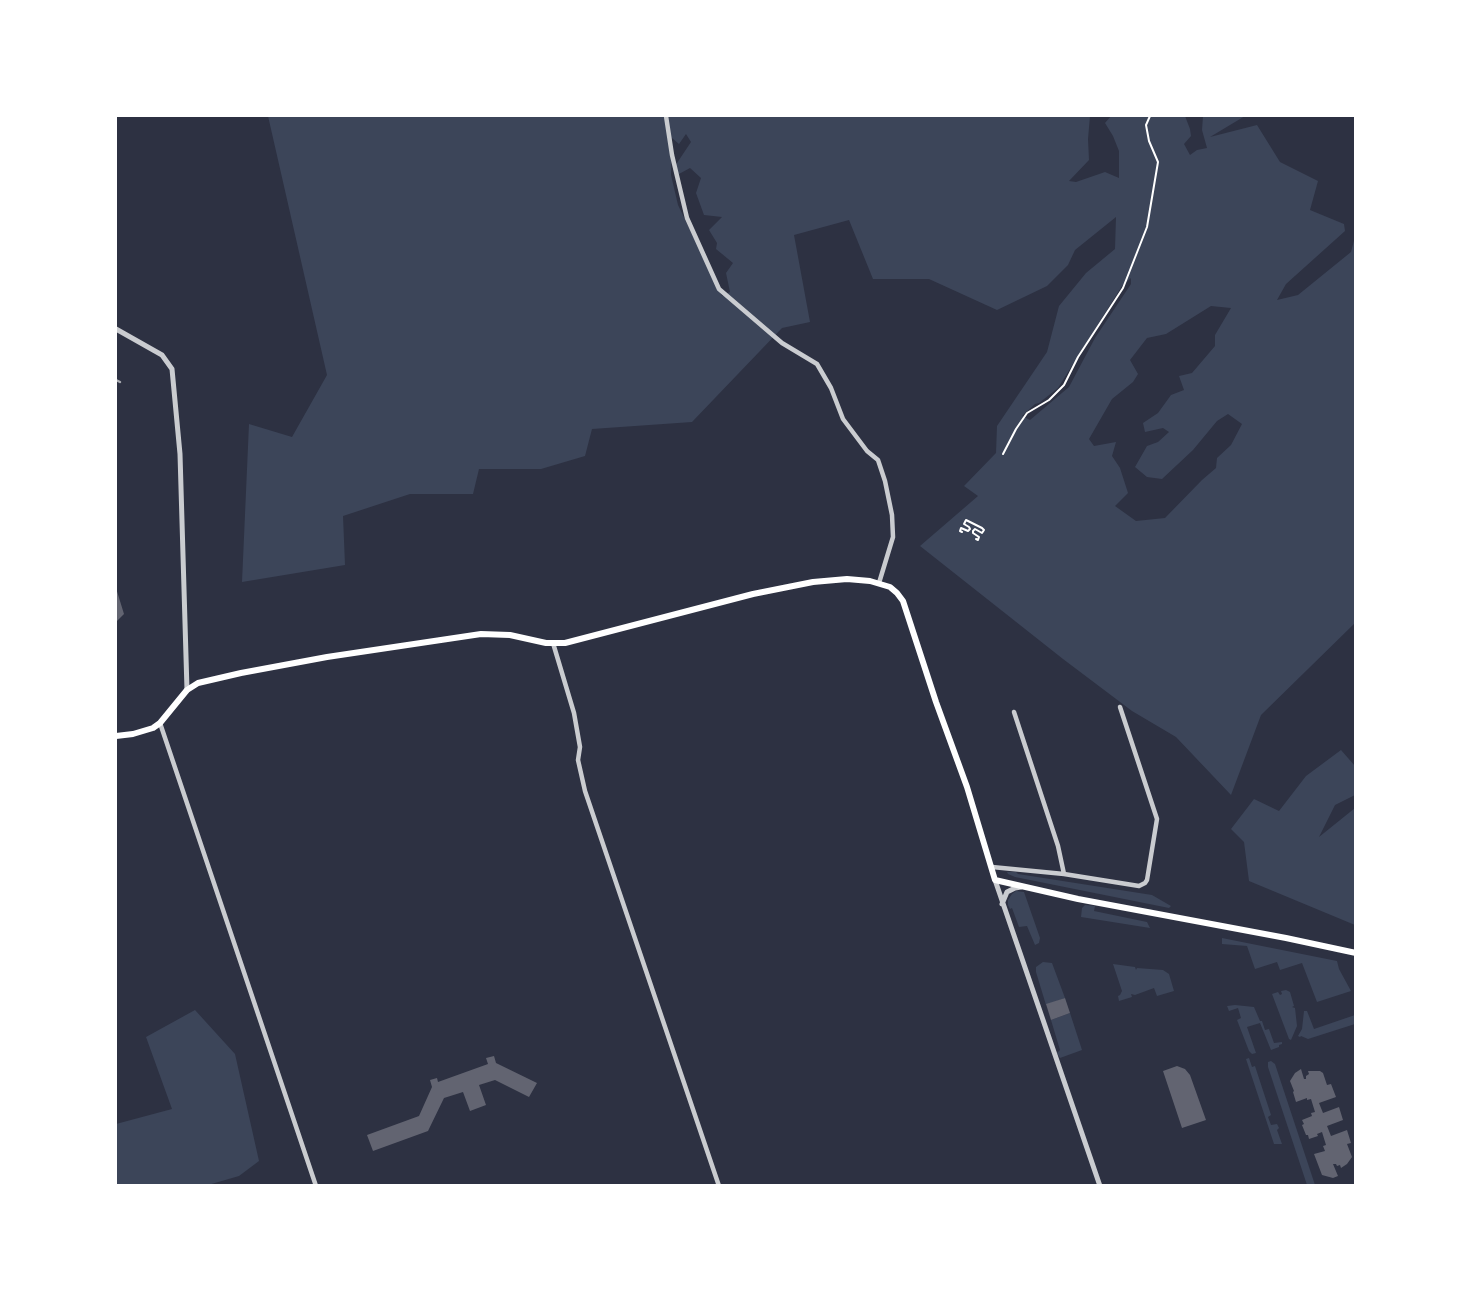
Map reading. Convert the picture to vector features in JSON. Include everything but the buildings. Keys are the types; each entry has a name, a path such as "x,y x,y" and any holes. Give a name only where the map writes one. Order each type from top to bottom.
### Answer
{"main road":[{"path":"116,736 144,731 160,723 187,690 205,681 241,673 481,634 565,643 753,594 813,582 847,579 879,583 894,590 903,601 967,787 995,880 1356,953"}],"street":[{"path":"666,116 687,218 719,289 782,343 817,364 831,388 843,419 867,451 878,460 892,515 893,537 879,583"},
{"path":"116,329 162,355 172,369 180,454 187,690"},
{"path":"553,643 574,713 580,747 578,760 585,790 719,1185"},
{"path":"991,867 1144,885 1157,819 1120,707"},
{"path":"1014,712 1055,835 1064,874"},
{"path":"160,723 316,1185"},
{"path":"995,880 1100,1185"},
{"path":"1002,904 1007,892 1022,887"}],"path":[{"path":"1003,454 1027,413 1049,400 1064,385 1078,357 1123,288 1147,227 1158,162 1146,125 1150,116"},
{"path":"961,532 962,528 968,531 970,529 964,524 965,520 975,524 984,530 981,533 975,529 973,531 973,534 979,537 976,539"}],"shaded area":[{"path":"268,116 1090,116 1089,160 1069,181 1076,182 1105,172 1119,178 1119,151 1105,123 1111,116 1185,116 1191,136 1184,144 1190,155 1207,148 1202,130 1203,116 1245,116 1210,137 1257,125 1280,162 1318,181 1310,210 1344,224 1345,231 1286,284 1277,300 1298,295 1351,252 1355,237 1355,623 1261,715 1231,795 1176,737 1132,711 920,546 978,496 964,486 996,453 997,426 1047,352 1059,306 1086,273 1115,249 1116,217 1075,250 1068,265 1047,286 997,310 929,279 873,279 849,220 794,235 810,322 782,328 692,422 592,429 585,456 541,469 479,469 473,494 410,494 343,516 345,565 242,582 249,424 292,437 327,375","holes":["686,134 691,142 673,169 679,174 690,168 701,178 696,193 704,215 722,217 709,230 717,243 716,249 733,263 726,273 730,292 722,296 678,205 671,175 672,138 679,144","1131,278 1131,284 1095,338 1069,387 1030,420 1022,416 1058,388 1122,286","1211,306 1231,308 1215,335 1215,346 1192,373 1179,376 1184,390 1171,395 1158,413 1143,423 1145,432 1163,428 1169,432 1158,442 1147,446 1135,467 1147,477 1162,479 1193,450 1217,421 1228,414 1242,424 1231,445 1217,458 1216,468 1165,518 1136,521 1115,506 1128,493 1120,468 1112,456 1116,442 1094,446 1089,439 1112,399 1133,382 1138,374 1130,360 1147,338 1166,334"]},
{"path":"1341,750 1355,766 1355,795 1335,805 1319,837 1355,808 1355,925 1249,881 1244,842 1231,829 1254,799 1279,811 1306,776"},
{"path":"1007,872 1152,895 1171,906 1169,908 1015,877"},
{"path":"1016,891 1024,892 1040,938 1035,945 1027,926 1019,927 1012,908 1008,905 1008,900"},
{"path":"1085,905 1095,906 1094,911 1147,922 1150,928 1081,917"},
{"path":"1222,938 1337,961 1351,991 1317,1002 1302,963 1280,970 1277,962 1255,969 1247,946 1222,944"},
{"path":"1043,962 1052,963 1065,998 1046,1005 1036,972 1036,967"},
{"path":"1113,964 1135,967 1136,970 1163,970 1169,974 1174,991 1157,996 1154,988 1131,994 1132,997 1119,1001 1118,996 1122,991"},
{"path":"1281,991 1290,992 1294,1006 1292,1007 1295,1008 1297,1026 1291,1040 1272,994 1278,992 1280,995"},
{"path":"1227,1006 1254,1007 1265,1030 1269,1029 1274,1043 1282,1044 1271,1050 1260,1023 1247,1027 1256,1053 1252,1054 1237,1020 1241,1018 1238,1008 1229,1011"},
{"path":"195,1010 235,1054 259,1161 239,1176 208,1185 116,1185 116,1124 172,1109 146,1037"},
{"path":"1304,1011 1307,1011 1314,1029 1355,1015 1355,1024 1308,1039 1300,1037 1298,1036 1302,1029"},
{"path":"1070,1013 1082,1050 1060,1058 1051,1020"},
{"path":"1249,1058 1252,1067 1255,1066 1271,1115 1268,1117 1271,1125 1277,1124 1282,1144 1274,1144 1246,1059"},
{"path":"1268,1062 1275,1064 1315,1185 1307,1185 1268,1067"}],"railway":[{"path":"116,380 120,382"}]}
